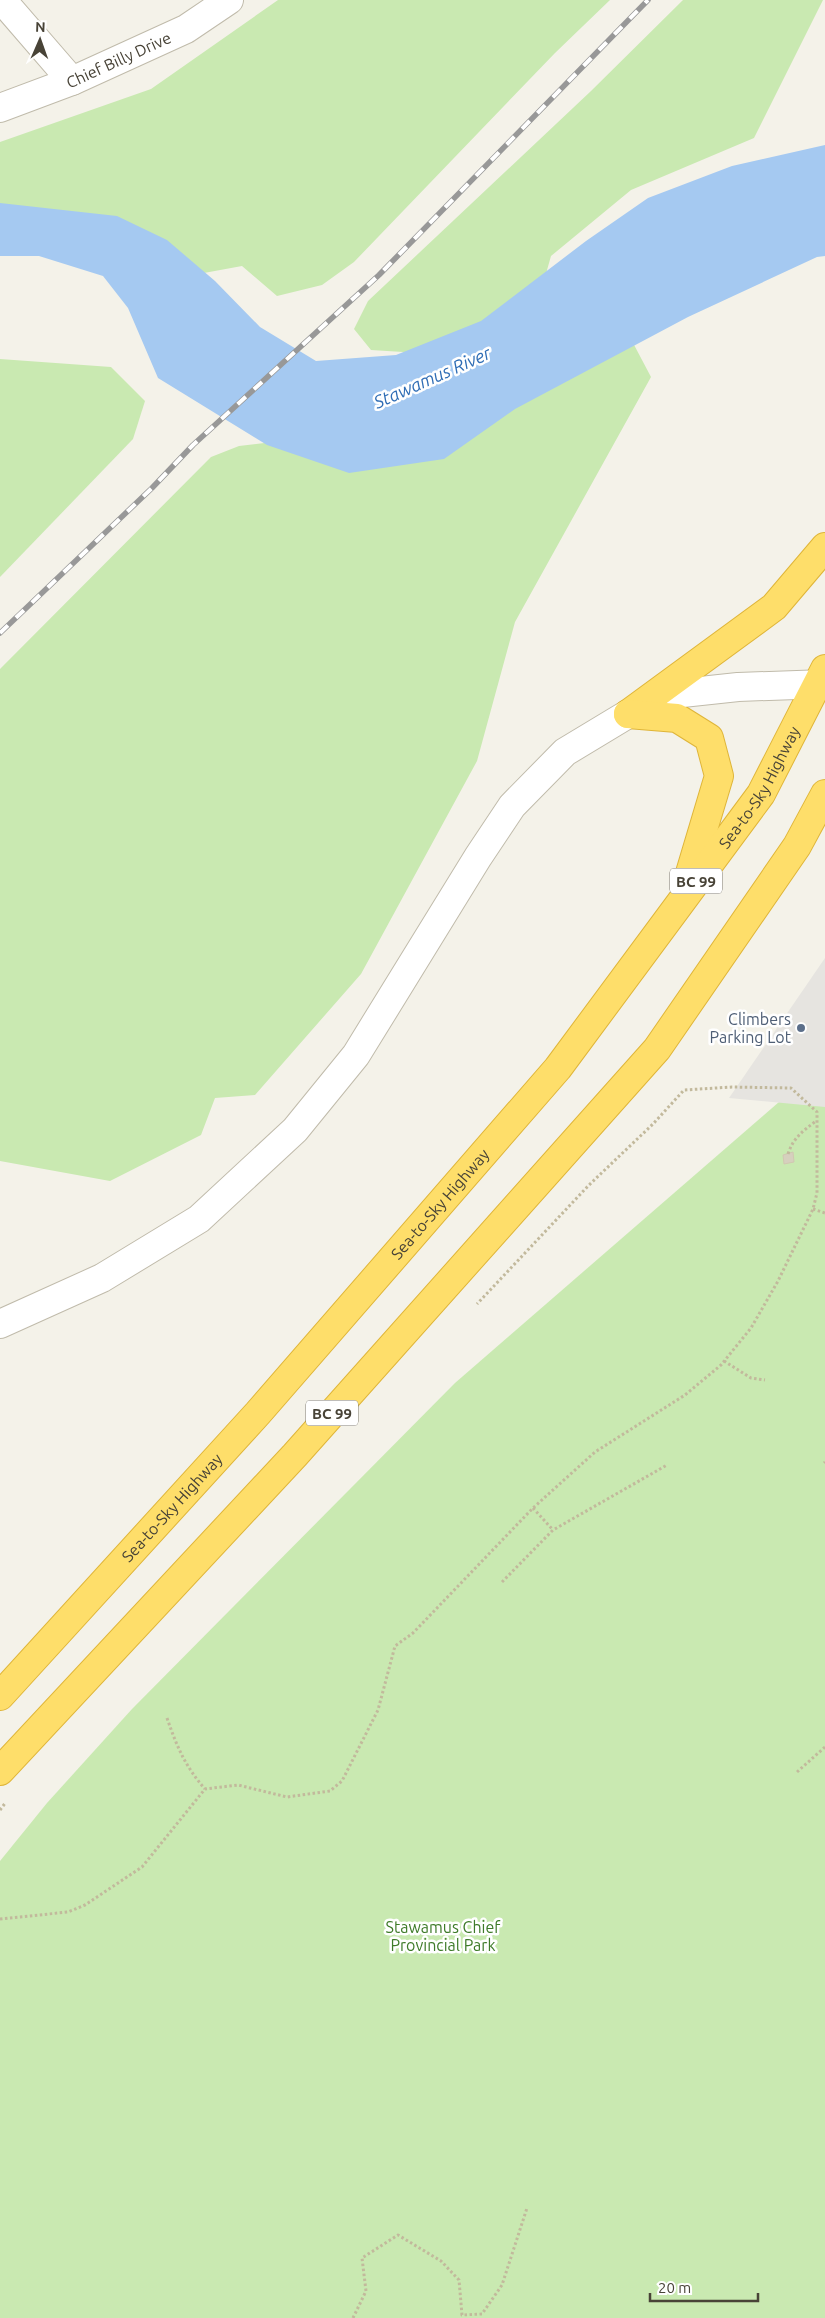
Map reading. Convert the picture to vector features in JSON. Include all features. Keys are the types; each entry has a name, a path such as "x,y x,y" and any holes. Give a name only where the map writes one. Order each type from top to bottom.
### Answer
{"highway":[{"path":"628,714 774,607 825,547"},
{"name":"Sea-to-Sky Highway","path":"0,1696 258,1413 558,1068 760,794 823,679"},
{"path":"628,714 677,718 709,738 719,776 681,902"},
{"name":"BC 99","path":"0,1771 295,1455 657,1049 797,846 825,794"},
{"path":"797,846 825,823"}],"street":[{"path":"2,0 72,81"},
{"name":"Chief Billy Drive","path":"0,108 72,81 186,30 229,0"},
{"path":"0,1324 102,1278 199,1219 295,1130 356,1055 478,857 512,806 566,752 628,714 673,694 823,679"}],"path":[{"path":"0,1919 68,1912 85,1904 142,1866 205,1789 238,1785 287,1797 330,1791 342,1781 378,1710 396,1646 420,1626 533,1508 594,1452 685,1395 724,1361 755,1321 778,1281 813,1209 817,1193 817,1112 791,1088"},
{"path":"788,1154 790,1145 799,1134 817,1121"},
{"path":"813,1209 825,1213"},
{"path":"724,1361 751,1378 764,1380"},
{"path":"502,1582 553,1530 667,1465"},
{"path":"533,1508 553,1530"},
{"path":"167,1718 179,1752 190,1772 205,1789"},
{"path":"797,1772 825,1747"},
{"path":"353,2318 366,2291 362,2258 398,2235 442,2261 459,2280 462,2315 482,2314 502,2285 527,2208"}],"green space":[{"path":"278,0 610,0 555,53 354,262 322,285 277,296 242,266 193,275 0,220 0,142 151,89"},
{"path":"683,0 823,0 754,138 631,190 551,256 536,309 435,354 371,350 354,329 368,301 591,91"},
{"path":"632,341 651,377 515,622 477,761 361,974 255,1095 215,1098 201,1135 110,1181 0,1161 0,669 211,457 239,446 298,439"},
{"path":"0,359 111,367 145,401 133,439 0,577"},
{"name":"Stawamus Chief Provincial Park","path":"825,1062 825,2318 0,2318 0,1861 47,1803 132,1709 455,1383"}],"shaded area":[{"name":"Climbers Parking Lot","path":"825,958 825,1107 729,1098"}],"water":[{"name":"Stawamus River","path":"825,145 825,256 817,257 688,317 515,409 444,459 349,473 267,445 158,378 128,308 103,276 39,256 0,256 0,203 117,216 167,240 215,281 260,327 316,361 396,355 481,321 586,241 648,198 732,166"}],"building":[{"path":"793,1152 794,1162 784,1164 783,1155"}],"railway":[{"path":"0,633 152,488 193,445 379,275 648,0"}],"place":[{"name":"Climbers Parking Lot","path":"801,1028"}]}
